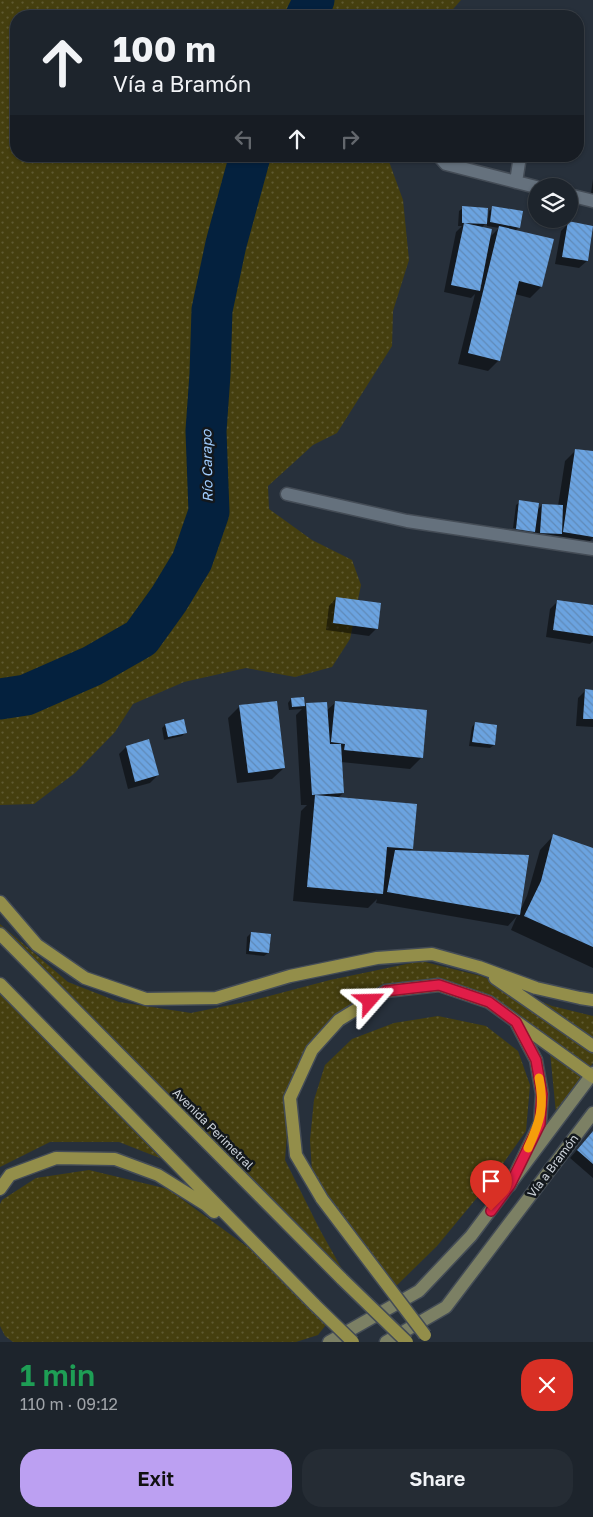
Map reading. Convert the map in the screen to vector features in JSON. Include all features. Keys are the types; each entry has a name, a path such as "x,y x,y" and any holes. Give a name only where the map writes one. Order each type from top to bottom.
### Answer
{"main road":[{"path":"0,902 37,945 85,978 146,1000 216,998 290,976 377,958 432,954 479,967 536,988 593,1000"},
{"name":"Avenida Perimetral","path":"0,934 406,1342"},
{"path":"479,967 593,1046"},
{"path":"0,984 353,1342"},
{"path":"428,1338 322,1199 296,1155 290,1098 312,1050 339,1020 386,991 439,985 489,1002 592,1075"},
{"path":"510,1185 540,1124 542,1094 536,1060 516,1022"},
{"name":"Vía a Bramón","path":"329,1342 419,1291 471,1236 592,1075"},
{"name":"Vía a Bramón","path":"386,1342 446,1307 593,1112"},
{"path":"0,1189 10,1176 56,1158 115,1159 158,1175 206,1204 315,1305"}],"street":[{"path":"444,162 528,185"},
{"path":"516,182 519,162"},
{"path":"578,197 593,201"},
{"path":"287,494 407,521 593,549"}],"shaded area":[{"path":"0,0 461,0 452,10 10,10 10,162 389,162 403,200 409,260 393,311 392,346 337,433 313,445 268,486 269,509 312,540 352,560 361,585 350,639 332,667 295,677 246,668 184,682 133,704 115,732 75,773 34,804 0,805"},
{"path":"0,924 68,982 119,1002 191,1013 250,1001 330,980 421,961 481,976 552,1006 593,1016 593,1063 556,1113 550,1052 523,1021 456,993 408,992 354,1005 311,1046 290,1096 285,1160 320,1230 360,1301 222,1167 50,992 0,927"},
{"path":"0,985 175,1164 119,1142 50,1142 0,1167"},
{"path":"438,1016 486,1026 518,1051 530,1085 526,1131 490,1182 437,1246 387,1295 312,1172 310,1140 314,1100 325,1065 352,1039 394,1023"},
{"path":"89,1170 168,1189 287,1276 332,1317 318,1335 296,1342 13,1342 5,1336 0,1326 0,1204 2,1200 36,1178"}],"building":[{"path":"462,206 488,208 487,224 462,223"},
{"path":"492,206 523,211 520,228 490,222"},
{"path":"464,223 492,229 480,291 451,285"},
{"path":"578,223 593,226 588,261 562,257 567,228 578,228"},
{"path":"499,226 554,239 542,287 519,281 500,361 468,353"},
{"path":"575,449 593,451 593,537 563,532"},
{"path":"519,500 539,503 535,532 516,529"},
{"path":"542,504 563,505 562,534 540,533"},
{"path":"336,597 381,603 378,629 333,623"},
{"path":"557,600 593,605 593,636 553,630"},
{"path":"585,689 593,690 593,719 583,719"},
{"path":"304,697 305,706 292,707 291,698"},
{"path":"277,701 285,768 248,773 239,705"},
{"path":"335,701 427,710 423,758 344,750 345,744 331,742"},
{"path":"327,702 330,744 341,744 344,793 312,795 306,703"},
{"path":"184,719 187,733 168,737 165,724"},
{"path":"475,722 497,725 495,745 472,742"},
{"path":"149,739 159,775 135,782 126,746"},
{"path":"315,795 417,804 413,849 387,847 383,894 307,887"},
{"path":"553,834 593,848 593,947 524,916 541,881"},
{"path":"395,850 529,855 520,915 387,892"},
{"path":"251,932 271,934 269,953 249,951"},
{"path":"593,1131 593,1164 577,1150"}],"waterway":[{"name":"Río Carapo","path":"309,10 314,0"},
{"name":"Río Carapo","path":"0,699 26,695 92,666 141,638 169,599 192,561 209,512 206,431 212,310 226,244 248,162"}],"slow traffic":[{"path":"528,1148 540,1124 542,1094 539,1078"}],"route":[{"path":"370,1001 386,991 439,985 489,1002 516,1022 536,1060 542,1094 540,1124 510,1185 491,1211"}]}
